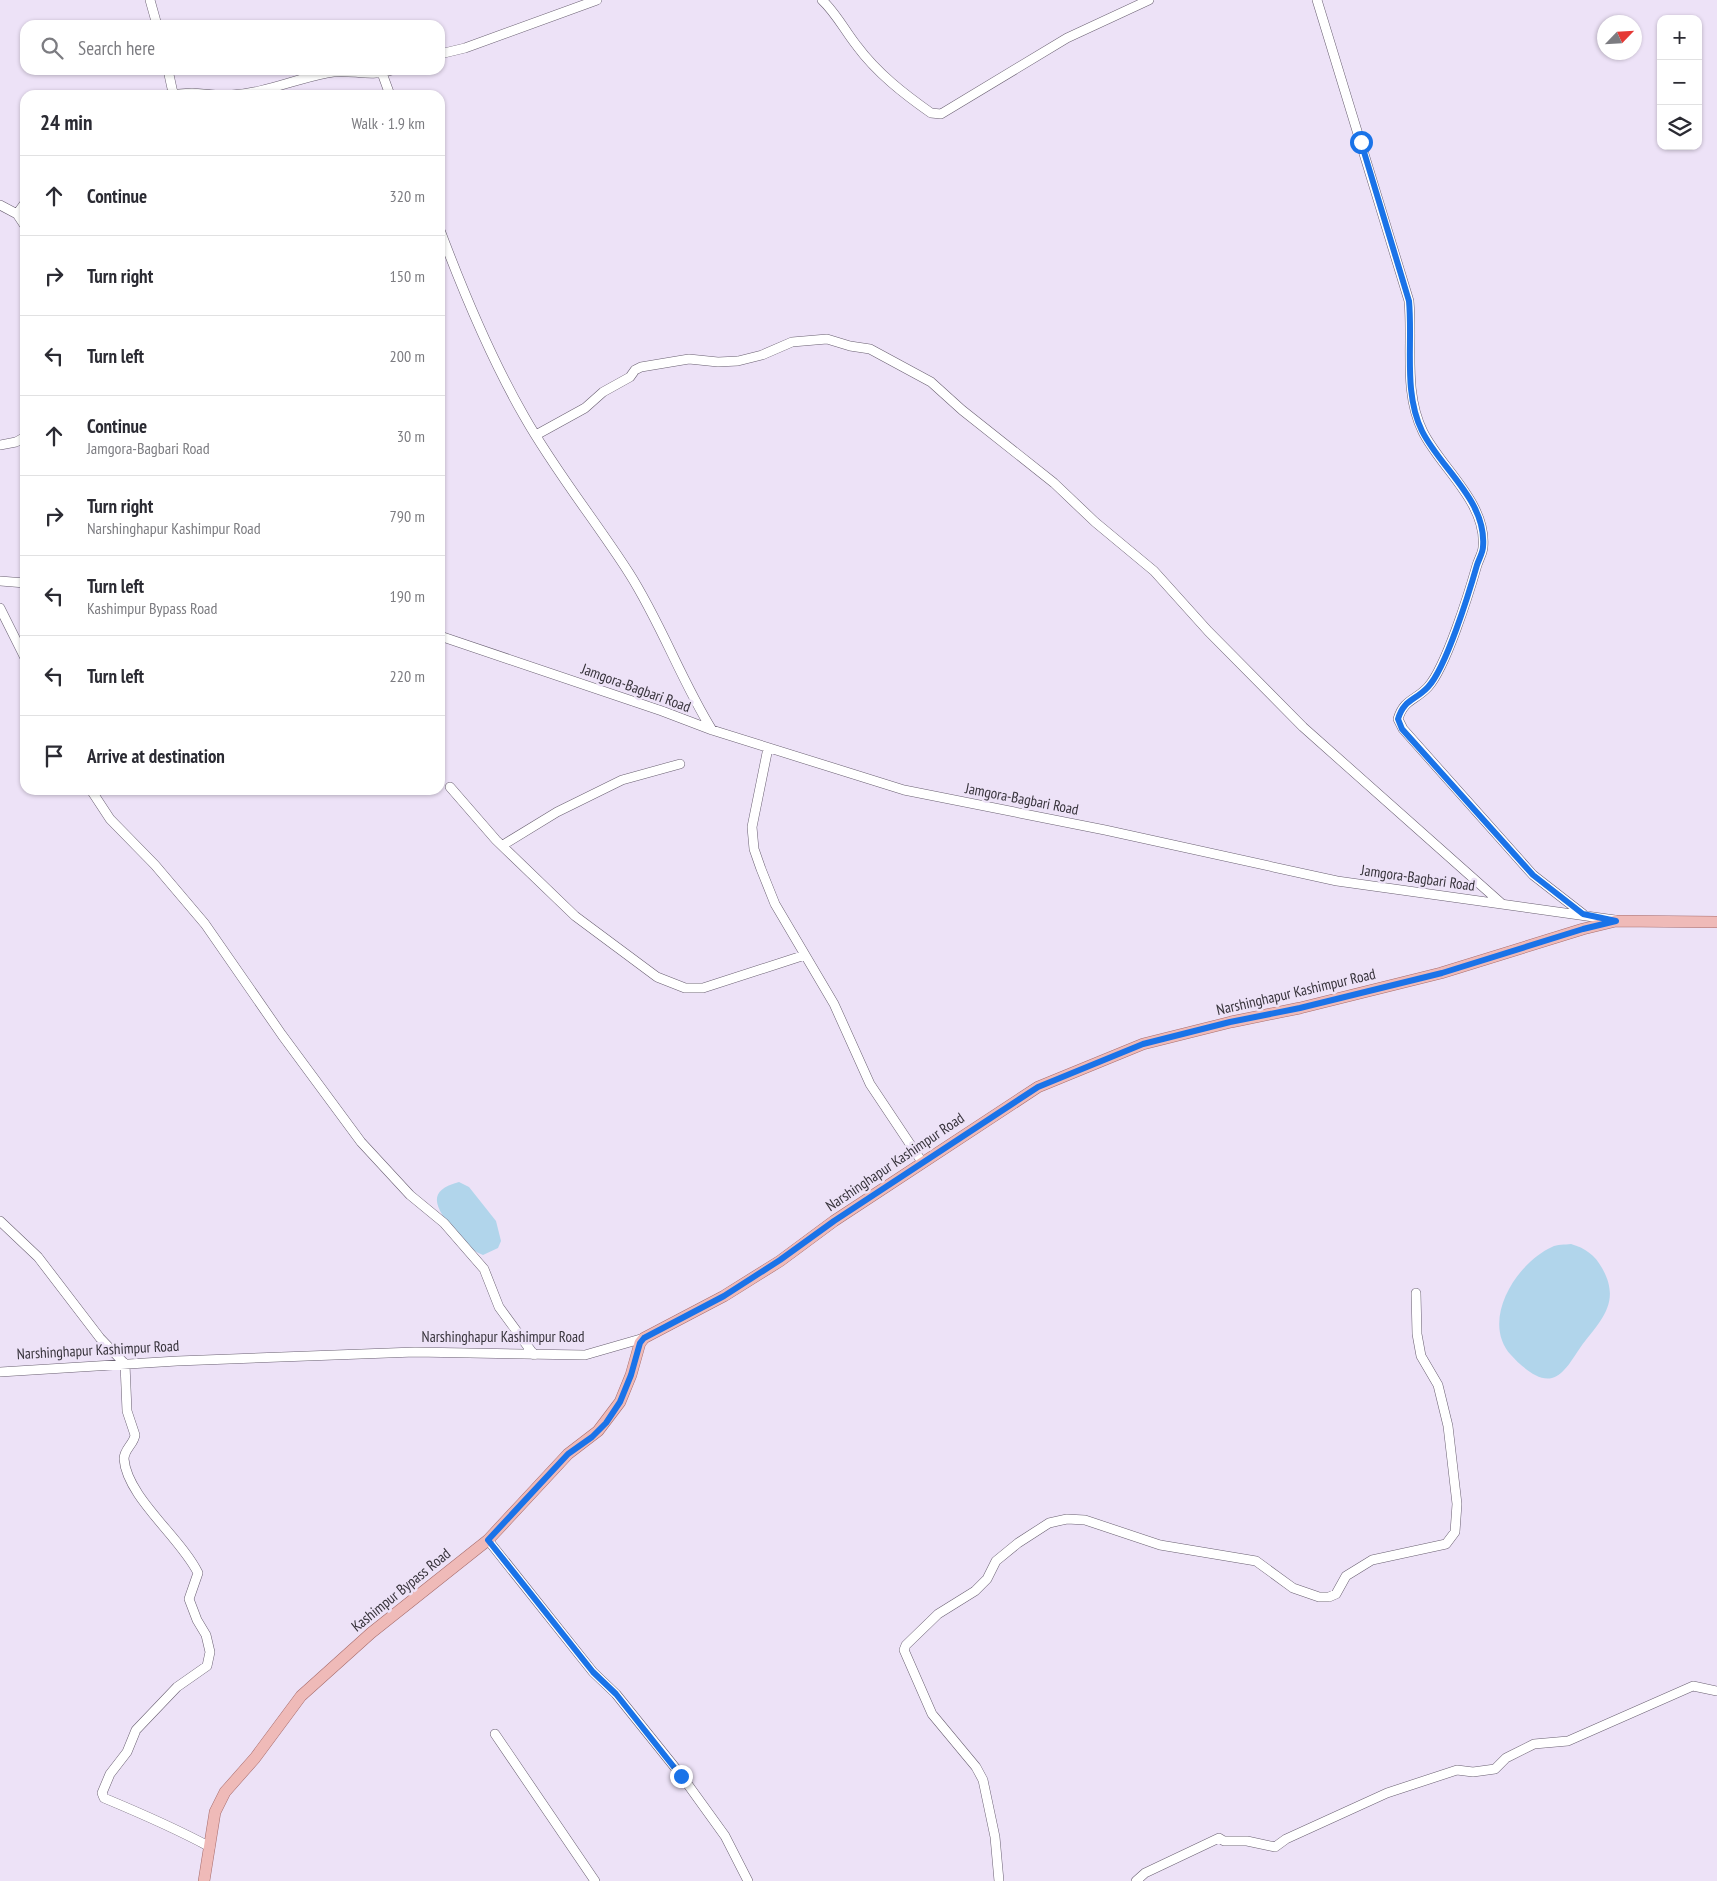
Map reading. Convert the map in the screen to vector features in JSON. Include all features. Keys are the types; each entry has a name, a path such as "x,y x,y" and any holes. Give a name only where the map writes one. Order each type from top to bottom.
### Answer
{"main road":[{"name":"Narshinghapur Kashimpur Road","path":"644,1338 724,1296 772,1266 834,1221 1038,1087 1143,1044 1442,973 1574,931 1616,921 1717,922"},
{"name":"Kashimpur Bypass Road","path":"204,1881 215,1812 225,1792 255,1758 301,1696 371,1634 488,1540 568,1454 592,1437 606,1423 620,1402 631,1375 640,1343 644,1338"}],"street":[{"path":"150,0 156,20"},
{"path":"566,0 567,10"},
{"path":"445,53 465,48 597,0"},
{"path":"822,0 837,17 857,47 882,74 932,113 941,114 1067,38 1148,0"},
{"path":"1317,0 1409,301 1411,399 1422,431 1443,465 1465,491 1474,506 1480,522 1483,547 1445,656 1428,687 1402,706 1398,719 1402,729 1533,875 1583,914"},
{"path":"168,75 169,90"},
{"path":"263,90 321,75"},
{"path":"382,75 388,90"},
{"path":"0,205 17,214 20,218"},
{"path":"17,214 20,210"},
{"path":"445,242 487,344 536,436 566,485 629,573 659,624 699,709 712,730"},
{"path":"536,436 585,408 602,392 630,377 634,370 641,367 689,359 718,362 738,361 762,355 792,342 828,339 850,346 870,349 931,382 962,410 1054,483 1095,522 1154,571 1208,631 1303,727 1503,904"},
{"path":"0,445 20,440"},
{"path":"0,581 20,583"},
{"path":"0,608 20,648"},
{"name":"Jamgora-Bagbari Road","path":"445,638 662,710 712,730 904,790 1105,830 1337,881 1503,904 1542,912 1583,914 1616,921"},
{"path":"768,748 753,817 754,849 775,904 834,1004 870,1084 922,1162"},
{"path":"503,845 557,812 622,780 680,764"},
{"path":"450,787 503,845 575,916 657,977 674,985 703,988 805,955"},
{"path":"95,795 110,819 155,865 204,924 282,1035 361,1142 410,1195 444,1223 484,1269 499,1308 534,1355"},
{"path":"0,1221 38,1257 100,1338 125,1364 127,1411 135,1439 125,1452 125,1464 144,1504 180,1545 198,1573 189,1599 192,1610 206,1636 210,1652 207,1666 177,1687 136,1730 127,1752 110,1774 102,1793 104,1798 142,1816 168,1824 210,1847"},
{"path":"999,1881 995,1837 983,1780 967,1756 932,1714 904,1650 906,1645 938,1614 974,1591 987,1579 996,1561 1018,1543 1048,1523 1067,1519 1085,1520 1160,1545 1256,1561 1293,1588 1319,1597 1328,1597 1336,1594 1346,1576 1372,1560 1446,1544 1455,1532 1457,1504 1448,1426 1438,1385 1421,1356 1417,1334 1416,1293"},
{"name":"Narshinghapur Kashimpur Road","path":"0,1372 125,1364 415,1352 585,1355 644,1338"},
{"path":"488,1540 593,1672 616,1694 681,1776 724,1836 748,1881"},
{"path":"1136,1881 1145,1873 1219,1838 1224,1842 1247,1841 1275,1847 1286,1839 1387,1793 1457,1770 1473,1772 1495,1770 1506,1758 1534,1744 1568,1741 1693,1686 1717,1691"},
{"path":"495,1734 595,1881"}],"water":[{"path":"459,1182 469,1187 496,1221 501,1241 498,1248 483,1255 464,1241 448,1223 437,1202 441,1190"},
{"path":"1571,1244 1589,1253 1599,1263 1608,1280 1609,1302 1601,1320 1564,1370 1552,1378 1541,1378 1519,1363 1502,1341 1499,1326 1501,1310 1506,1294 1526,1266 1552,1247"}],"route":[{"path":"681,1776 616,1694 593,1672 488,1540 521,1507 568,1454 592,1437 615,1412 631,1375 640,1343 644,1338 724,1296 1038,1087 1143,1044 1442,973 1538,942 1616,921 1583,914 1533,875 1410,735 1402,729 1398,719 1402,706 1428,687 1445,656 1483,547 1480,522 1474,506 1465,491 1443,465 1422,431 1411,399 1409,301 1361,142"}]}
